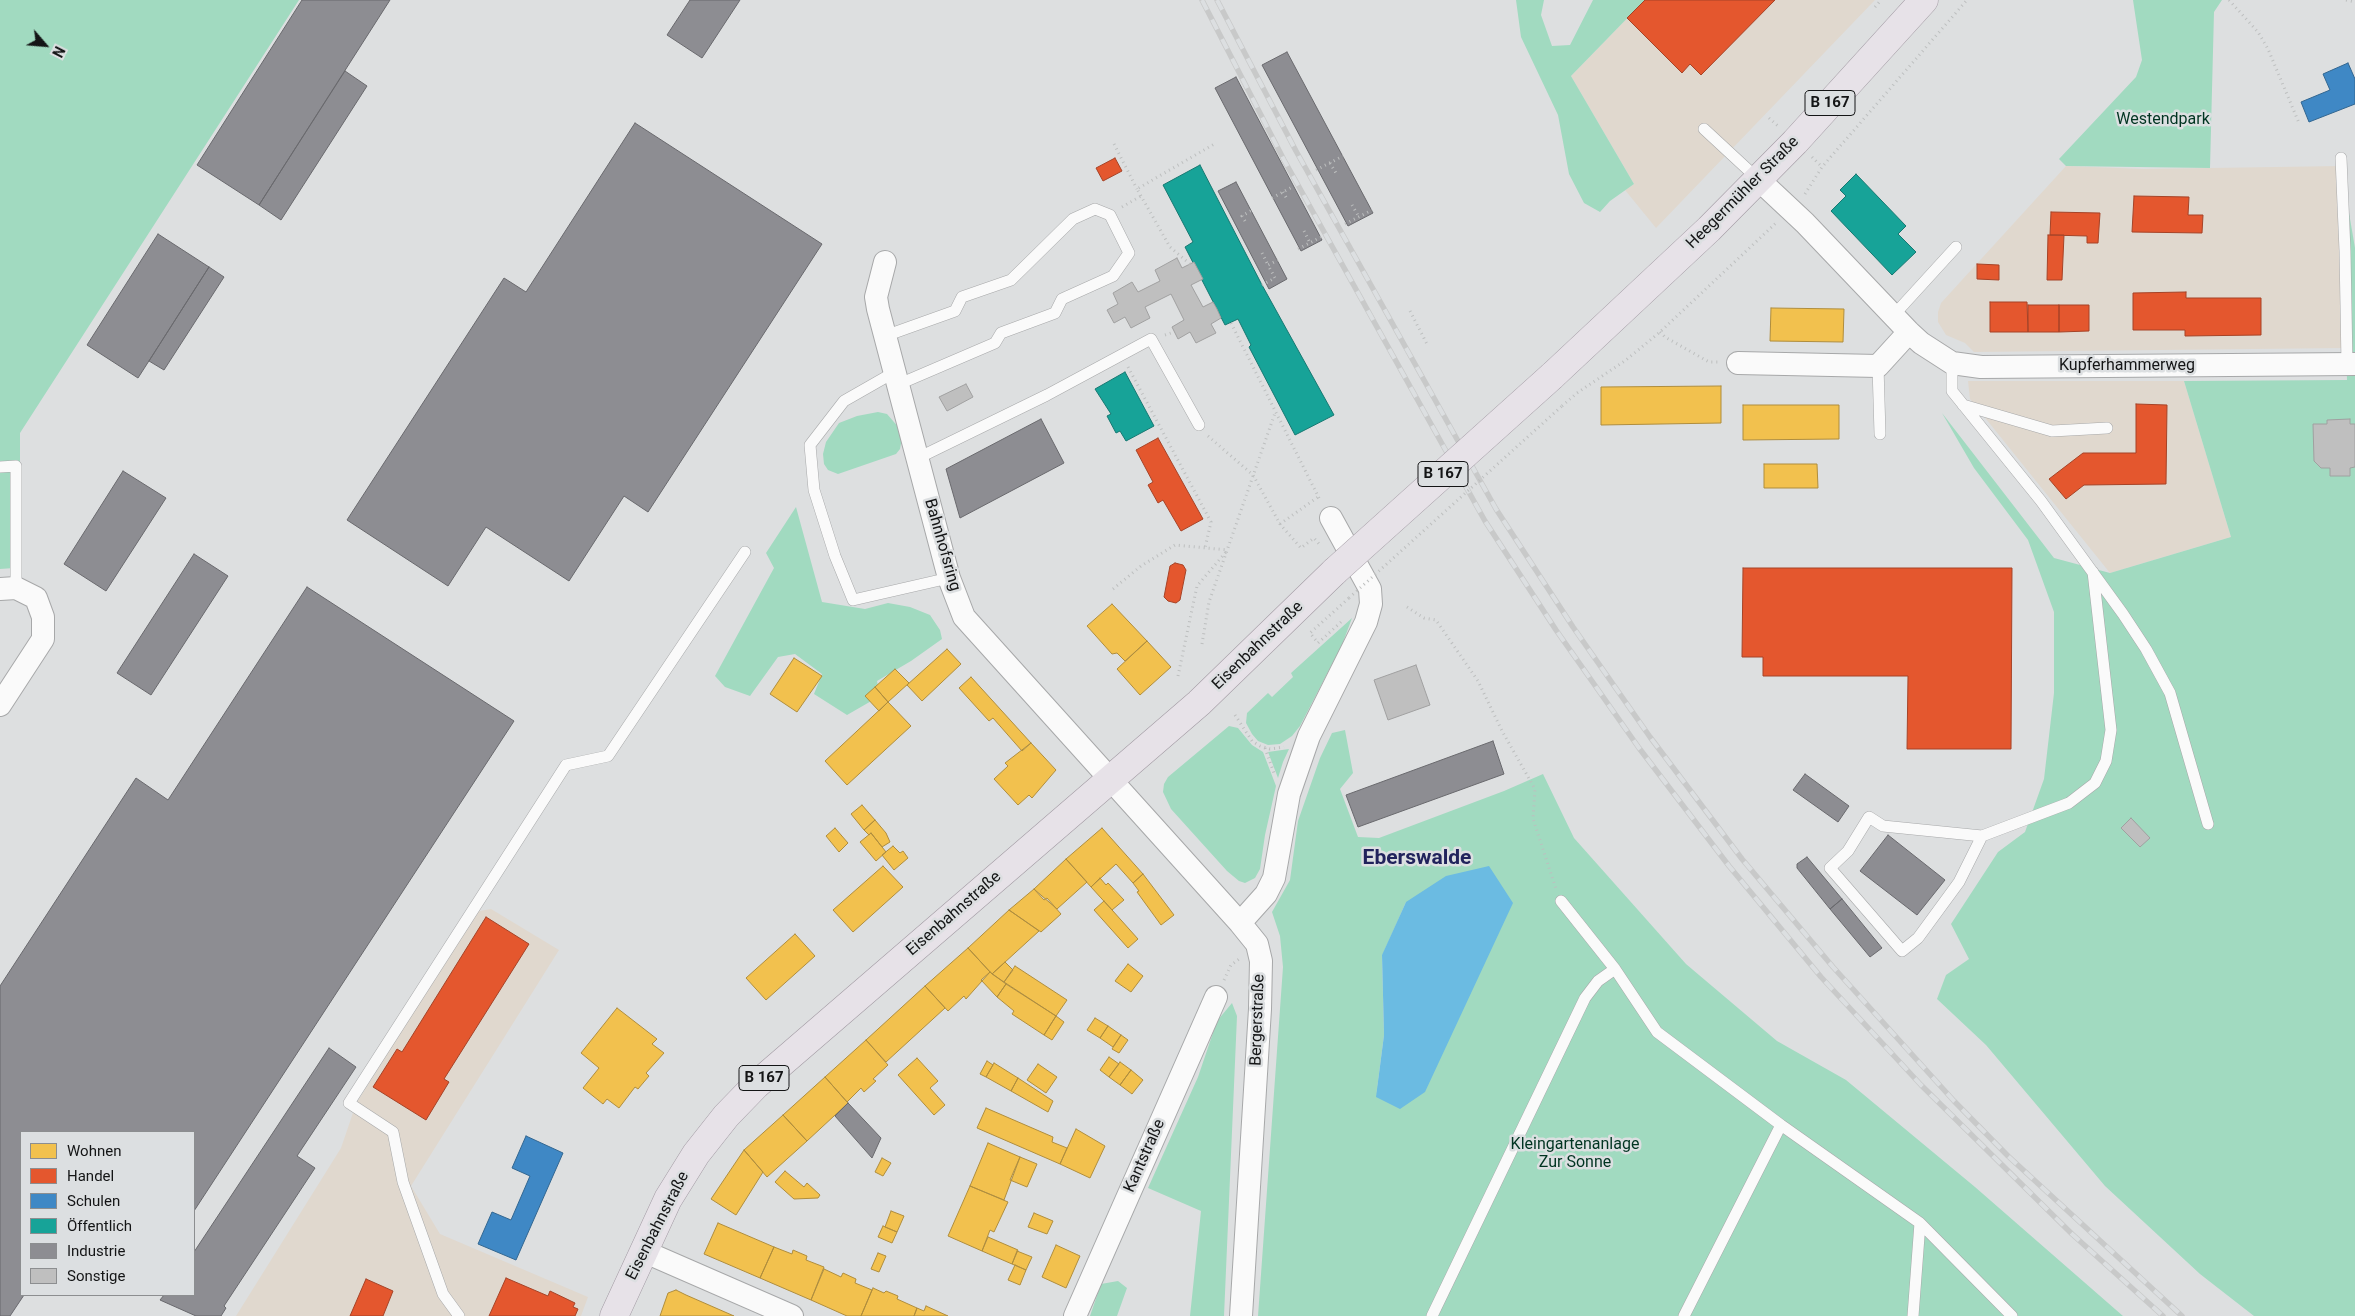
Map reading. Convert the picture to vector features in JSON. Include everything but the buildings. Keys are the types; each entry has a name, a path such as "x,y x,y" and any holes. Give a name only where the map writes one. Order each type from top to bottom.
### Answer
{"main road":[{"name":"Heegermühler Straße","path":"1552,376 1659,276 1758,179 1924,0"},
{"name":"Eisenbahnstraße","path":"614,1316 668,1199 696,1154 726,1116 756,1086 1214,689 1335,571 1552,376"}],"street":[{"name":"Kupferhammerweg","path":"1758,179 1921,343 1952,363 1981,366 2351,364"},
{"name":"Bahnhofsring","path":"885,262 876,297 895,379 918,458 949,578 964,618 1110,779"},
{"path":"1738,363 1878,366 1901,324"},
{"path":"1240,923 1266,894 1274,878 1289,794 1309,736 1366,622 1371,604 1370,589 1331,518"},
{"path":"0,705 43,639 43,616 36,598 8,588"},
{"path":"1110,779 1257,944"},
{"name":"Bergerstraße","path":"1241,1316 1260,1009 1260,961 1257,944"},
{"name":"Kantstraße","path":"1075,1316 1216,997"},
{"path":"644,1251 792,1316"}],"lane":[{"path":"1704,128 1758,179"},
{"path":"2341,158 2351,364"},
{"path":"885,336 955,311 962,297 1011,280 1073,219 1095,209 1110,215 1129,253 1113,276 1062,300 1055,313 1001,333 996,344 895,379 844,401 810,446 814,490 835,556 853,600 949,578"},
{"path":"1901,324 1956,247"},
{"path":"918,458 1047,395 1151,339 1199,425"},
{"path":"1952,363 1952,391 2040,501 2093,572 2137,635 2170,693 2208,824"},
{"path":"1878,366 1880,434"},
{"path":"1963,406 2052,430 2107,428"},
{"path":"0,467 16,466 8,588"},
{"path":"459,1316 443,1294 403,1182 393,1132 349,1103 566,765 608,756 746,552"},
{"path":"1982,836 1959,882 1918,938 1902,951 1830,868 1848,851 1870,817 1883,826 1982,836 2069,803 2095,783 2106,761 2111,730 2093,572"},
{"path":"1560,901 1615,969 1657,1032 1920,1224 2012,1316"},
{"path":"1432,1316 1585,998 1598,981 1615,969"},
{"path":"1684,1316 1782,1125"},
{"path":"1913,1316 1920,1224"}],"path":[{"path":"1875,6 1881,0"},
{"path":"1346,618 1318,643 1310,633 1576,393 1626,360 1660,332 1790,210 1812,185 1822,167 1967,0"},
{"path":"2230,0 2258,32 2268,49 2299,123"},
{"path":"2346,0 2355,2"},
{"path":"1137,189 1216,143"},
{"path":"1114,144 1170,247 1190,264"},
{"path":"1316,170 1343,156"},
{"path":"1330,162 1336,173"},
{"path":"1272,198 1294,186"},
{"path":"1283,192 1287,199"},
{"path":"1110,215 1141,196"},
{"path":"1352,205 1359,217"},
{"path":"1245,221 1242,216 1252,210"},
{"path":"1345,224 1372,210"},
{"path":"1304,231 1310,242"},
{"path":"1298,249 1321,237"},
{"path":"1262,253 1275,278 1262,284"},
{"path":"1268,265 1278,260"},
{"path":"1410,311 1428,346"},
{"path":"1231,323 1318,497 1331,518"},
{"path":"1660,332 1665,337 1709,362"},
{"path":"1122,356 1211,522 1205,548"},
{"path":"1202,644 1205,616 1275,412"},
{"path":"1199,425 1207,435 1253,475 1280,524 1301,548 1314,538 1320,545"},
{"path":"1280,524 1318,497"},
{"path":"1113,589 1141,566 1175,545 1228,550"},
{"path":"1178,676 1197,586 1228,550"},
{"path":"1407,607 1424,618 1436,620 1478,681 1502,731 1535,789 1533,818 1560,901"},
{"path":"1234,715 1252,741 1270,749 1286,746 1309,736"},
{"path":"1216,997 1231,965 1257,944"}],"shaded area":[{"path":"1645,0 1875,0 1656,228 1625,190 1634,184 1571,76"},
{"path":"2066,166 2144,169 2341,166 2346,348 1974,352 1965,343 1946,335 1938,322 1938,312 1941,303"},
{"path":"1968,381 2184,381 2231,537 2110,573 1970,399"},
{"path":"491,909 559,950 411,1186 440,1234 588,1297 581,1316 236,1316 341,1148 356,1104 474,912"}],"green space":[{"path":"0,0 299,0 20,433 20,546 14,568 0,569"},
{"path":"1516,0 1544,0 1541,15 1552,46 1570,45 1593,0 1645,0 1571,76 1634,184 1610,201 1600,212 1584,203 1569,174 1558,115 1521,37"},
{"name":"Westendpark","path":"2133,0 2222,0 2214,12 2210,168 2066,166 2059,159 2136,77 2142,60"},
{"path":"2341,166 2355,248 2355,1316 2254,1316 2200,1274 2105,1186 1986,1045 1937,999 1946,975 1969,959 1951,924 1998,852 2025,832 2044,779 2054,693 2054,612 2028,540 1974,468 1942,413 2054,558 2110,573 2231,537 2184,381 2347,380"},
{"path":"878,412 887,414 900,429 902,438 900,449 896,454 838,474 828,470 824,464 823,454 826,442 839,423 857,416"},
{"path":"796,507 822,602 865,609 888,603 910,607 930,615 940,630 942,639 911,661 877,681 880,696 847,715 814,694 822,674 795,654 778,657 750,696 725,687 715,676 774,568 766,553"},
{"path":"1352,618 1342,645 1300,726 1292,736 1280,744 1268,745 1258,741 1246,723 1247,713 1268,693 1272,697 1293,677 1291,673"},
{"path":"1229,726 1238,728 1252,745 1263,752 1276,786 1265,835 1260,869 1255,878 1245,883 1239,881 1227,871 1171,809 1163,792 1164,784 1168,777"},
{"name":"Kleingartenanlage Zur Sonne","path":"1345,730 1353,773 1340,789 1358,837 1379,838 1504,791 1543,774 1574,838 1686,964 1777,1041 1846,1080 1975,1187 2123,1316 1258,1316 1283,967 1280,936 1272,912 1290,880 1298,821 1320,758 1332,733","holes":["1406,902 1376,1097 1384,1035 1382,956"]},
{"path":"1289,749 1283,762 1278,778 1268,752"},
{"path":"1232,1003 1237,1016 1224,1316 1190,1316 1201,1211 1148,1188 1198,1077 1217,1021"},
{"path":"1118,1281 1127,1288 1117,1316 1090,1316 1101,1284"}],"water":[{"path":"1489,866 1513,903 1425,1092 1400,1109 1376,1097 1384,1035 1382,955 1406,902 1446,876"}],"railway":[{"path":"1202,0 1284,160 1485,521 1556,630 1639,748 1729,866 1821,977 1921,1085 2072,1234 2163,1316"},
{"path":"1217,0 1296,151 1496,509 1573,627 1650,737 1742,859 1833,967 1954,1101 2008,1156 2182,1316"}],"district":[{"name":"Eberswalde","path":"1417,859"}]}
